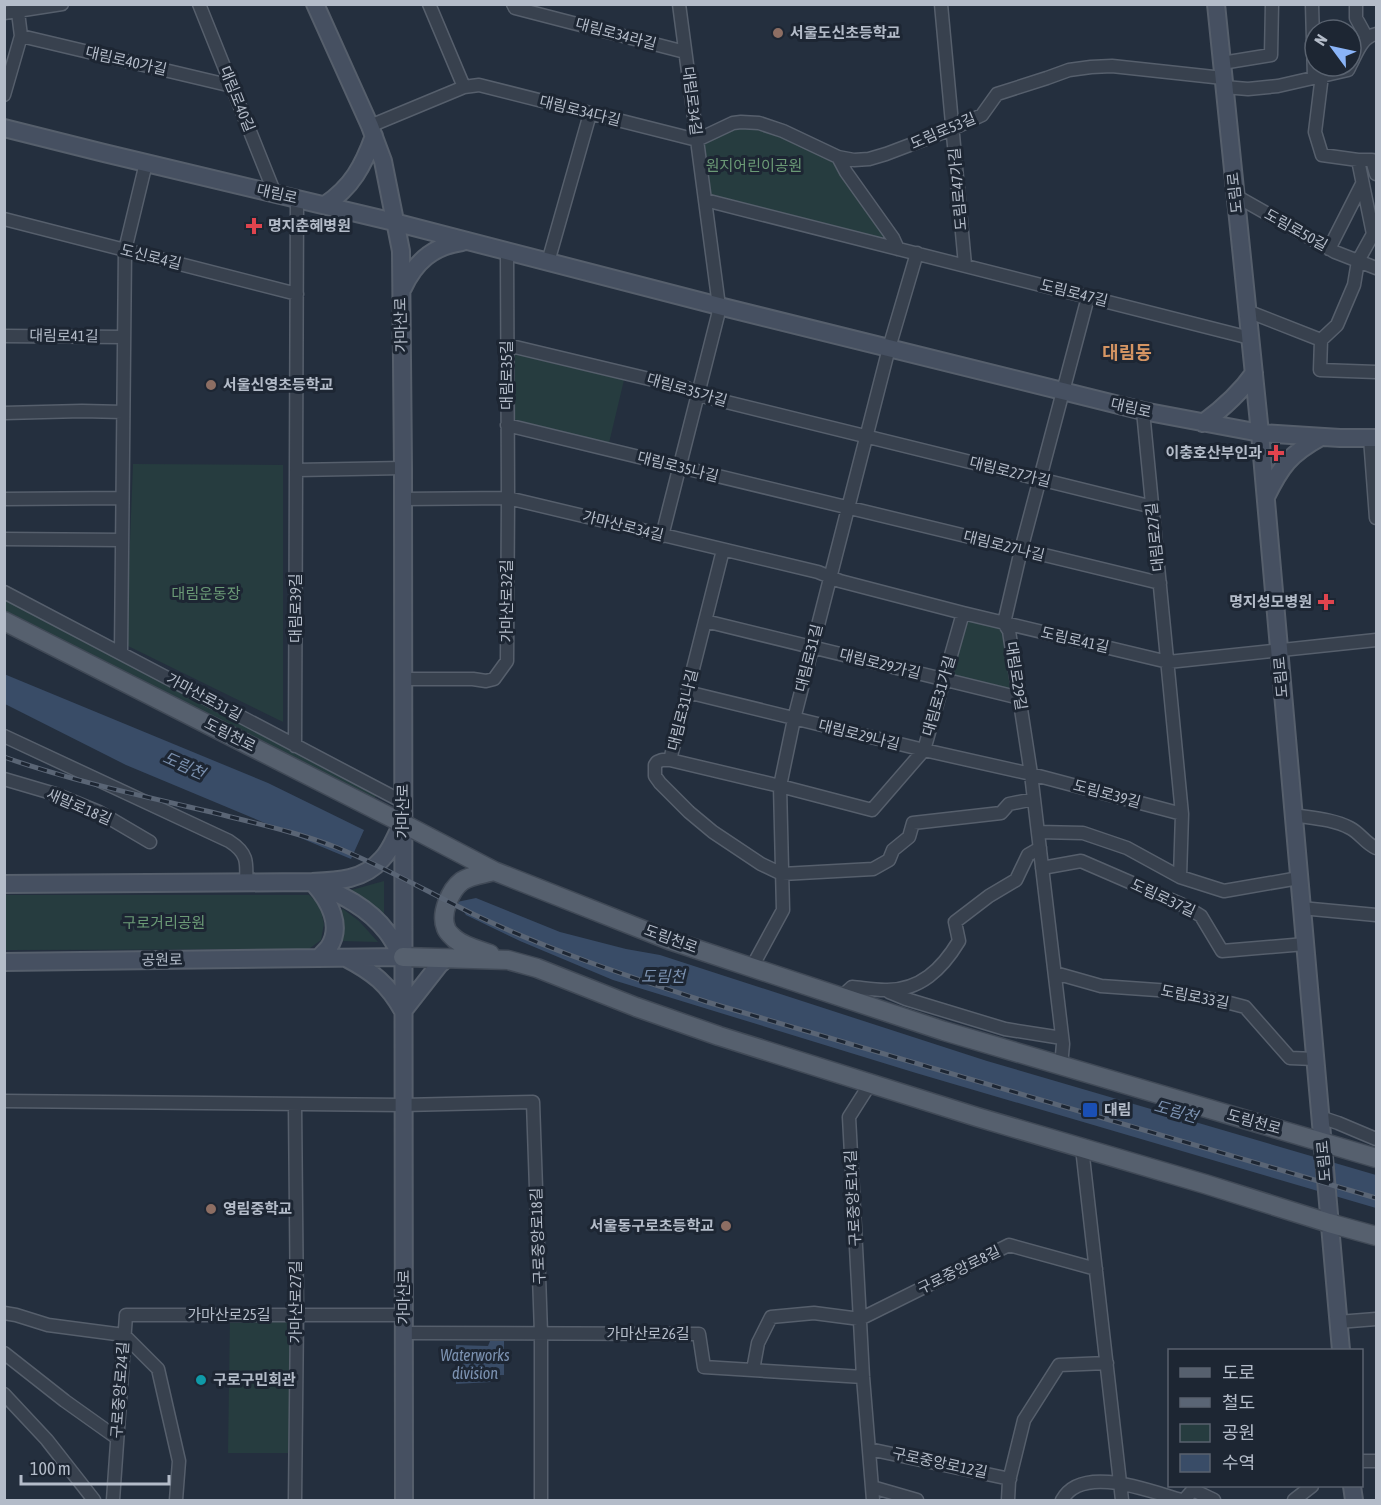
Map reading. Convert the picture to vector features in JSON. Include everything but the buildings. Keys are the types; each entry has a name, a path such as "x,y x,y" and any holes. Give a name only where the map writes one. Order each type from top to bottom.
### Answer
{"main road":[{"name":"도림천로","path":"4,621 494,871 669,940 944,1031 1323,1148 1377,1158"},
{"path":"494,871 464,880 451,894 444,917 446,929 453,938 461,943 537,968 636,1007 719,1036 1082,1148 1329,1219 1377,1236"},
{"path":"403,957 508,960"}],"street":[{"path":"4,13 17,8 62,4"},
{"name":"대림로40길","path":"199,4 275,194"},
{"name":"가마산로","path":"315,4 372,131 383,161 401,250 404,1500"},
{"path":"325,206 356,176 365,160 372,131 464,87 429,4"},
{"name":"대림로34라길","path":"513,4 515,8 685,52"},
{"name":"대림로34길","path":"662,536 719,306 679,4"},
{"name":"도림로47가길","path":"940,4 965,265"},
{"name":"도림로","path":"1216,4 1260,433 1341,1349"},
{"path":"1223,76 1271,55 1272,4"},
{"path":"1356,4 1356,18 1372,36"},
{"path":"4,95 21,36 17,8"},
{"name":"대림로40가길","path":"21,36 232,86"},
{"name":"도림로53길","path":"697,140 733,123 759,123 783,131 838,157 855,160 869,159 952,129 982,115 997,94 1069,70 1091,66 1112,66 1223,76"},
{"path":"1223,76 1248,89 1278,86 1310,78"},
{"path":"1318,78 1315,132 1322,155 1372,160 1377,174"},
{"name":"대림로34다길","path":"464,87 479,85 697,140"},
{"path":"549,262 590,114"},
{"name":"대림로","path":"4,128 394,222 719,306 1143,411 1260,433 1373,438"},
{"path":"838,157 846,172 893,238 898,249"},
{"path":"1358,160 1373,234 1358,261 1354,285 1337,325 1322,340 1320,370 1377,372"},
{"path":"121,653 125,250 146,163"},
{"path":"1329,249 1362,184"},
{"name":"도림로50길","path":"1236,196 1329,249 1377,268"},
{"name":"대림로39길","path":"295,746 297,199"},
{"name":"도림로47길","path":"705,200 1250,338"},
{"name":"도신로4길","path":"4,219 297,294"},
{"path":"401,291 416,265 450,243 466,241"},
{"name":"대림로35길","path":"507,252 508,498"},
{"path":"889,348 917,254"},
{"name":"대림로29길","path":"1061,1066 1062,1038 1031,774 1010,631 1004,623 1088,297"},
{"path":"1247,311 1322,340"},
{"name":"대림로41길","path":"4,336 124,337"},
{"name":"대림로35가길","path":"507,345 687,388 698,395 866,437"},
{"name":"대림로31길","path":"752,967 783,910 780,786 812,647 835,579 848,508 889,348"},
{"path":"1203,423 1227,404 1254,373"},
{"name":"대림로27길","path":"1143,411 1168,662"},
{"path":"4,413 123,412"},
{"name":"대림로35나길","path":"507,425 848,508"},
{"name":"대림로27가길","path":"866,437 1153,507"},
{"path":"1266,498 1284,464 1303,447 1321,437"},
{"path":"1373,438 1377,518"},
{"path":"297,470 403,468"},
{"path":"4,499 123,498"},
{"name":"가마산로34길","path":"403,499 508,498 818,572 835,579"},
{"name":"가마산로32길","path":"402,679 486,681 494,679 507,661 508,498"},
{"name":"대림로27나길","path":"848,508 1160,583"},
{"path":"4,539 122,540"},
{"name":"대림로31나길","path":"723,550 670,760 780,786"},
{"name":"도림로41길","path":"835,579 963,613 1168,662 1377,640"},
{"name":"가마산로31길","path":"4,592 403,802"},
{"name":"대림로31가길","path":"780,786 872,810 924,750 963,613"},
{"name":"대림로29가길","path":"705,621 1020,698"},
{"path":"1168,662 1182,814 1180,877"},
{"name":"대림로29나길","path":"687,692 1031,774"},
{"path":"4,736 230,841 244,854 247,865 246,883"},
{"path":"670,760 662,760 655,765 655,776 660,783 694,817 713,832 761,864 782,874 873,869 889,860 893,850 909,837 913,823 1001,813 1009,804 1034,799"},
{"name":"도림로39길","path":"1031,774 1182,814"},
{"name":"새말로18길","path":"4,779 55,794 99,812 150,842"},
{"path":"1293,815 1340,823 1377,848"},
{"path":"4,884 246,883 343,880 360,876 382,860 402,823"},
{"path":"1038,832 1083,833 1127,848 1180,877 1224,891 1299,878"},
{"path":"841,997 852,987 906,989 931,976 948,960 960,941 955,922 989,896 1016,880 1028,855 1040,849"},
{"name":"도림로37길","path":"1042,868 1081,861 1185,906 1201,916 1222,951 1305,944"},
{"path":"312,882 359,905 388,933 403,957"},
{"path":"312,882 329,904 334,925 330,946 319,958"},
{"path":"1302,908 1377,915"},
{"path":"345,957 377,977 391,991 403,1011 447,958"},
{"name":"공원로","path":"4,962 403,957"},
{"name":"도림로33길","path":"1055,973 1101,986 1171,991 1245,1007 1290,1058 1315,1059"},
{"path":"885,990 906,999 1005,1029 1062,1038"},
{"name":"구로중앙로14길","path":"870,1084 849,1117 862,1377 873,1500"},
{"path":"4,1101 404,1105"},
{"name":"구로중앙로18길","path":"404,1105 534,1102 541,1333 541,1500"},
{"name":"가마산로27길","path":"295,1104 297,1315 295,1500"},
{"path":"1320,1118 1377,1139"},
{"path":"1082,1148 1122,1500"},
{"name":"구로중앙로8길","path":"860,1319 1009,1245 1096,1269"},
{"path":"4,1313 48,1324 124,1335 158,1369 178,1461 176,1500"},
{"path":"753,1370 758,1343 771,1317 814,1313 860,1319"},
{"name":"가마산로25길","path":"126,1315 405,1315"},
{"name":"구로중앙로24길","path":"113,1500 126,1315"},
{"path":"1338,1322 1377,1319"},
{"name":"가마산로26길","path":"404,1333 699,1334 704,1367 862,1377"},
{"path":"4,1353 117,1438"},
{"path":"1008,1500 1010,1479 1024,1420 1059,1365 1107,1364"},
{"path":"4,1394 47,1440 94,1500"},
{"name":"구로중앙로12길","path":"869,1449 1010,1479"},
{"path":"1062,1500 1075,1487 1090,1482 1120,1482 1182,1500 1193,1490 1214,1500"},
{"path":"872,1487 917,1500"},
{"path":"1294,1500 1310,1487"}],"green space":[{"name":"원지어린이공원","path":"735,126 768,129 835,161 890,241 710,196 704,142"},
{"path":"513,354 624,380 609,443 513,419"},
{"name":"대림운동장","path":"133,464 283,465 283,722 126,645"},
{"path":"4,599 377,794 372,803 5,616"},
{"path":"966,621 999,627 1004,632 1014,692 950,676"},
{"path":"384,881 384,922 348,891"},
{"name":"구로거리공원","path":"4,895 309,895 320,905 324,924 321,940 309,949 5,950"},
{"path":"343,909 359,921 378,942 341,941 343,925 340,912"},
{"path":"230,1315 297,1315 295,1453 228,1453"}],"water":[{"name":"도림천","path":"4,674 268,783 364,830 351,859 126,765 5,704"},
{"name":"도림천","path":"476,898 560,932 660,955 987,1061 1376,1175 1376,1208 916,1073 613,980 520,941 466,915 457,902"},
{"name":"Waterworks division","path":"490,1341 504,1341 504,1375 492,1375 491,1382 456,1384 456,1345 488,1346"}],"railway":[{"path":"4,757 81,781 291,832 323,842 530,939 707,1002 1376,1198"}],"place":[{"name":"서울도신초등학교","path":"778,33"},
{"name":"명지춘혜병원","path":"254,226"},
{"name":"서울신영초등학교","path":"211,385"},
{"name":"이충호산부인과","path":"1276,453"},
{"name":"명지성모병원","path":"1326,602"},
{"name":"대림","path":"1090,1110"},
{"name":"영림중학교","path":"211,1209"},
{"name":"서울동구로초등학교","path":"726,1226"},
{"name":"구로구민회관","path":"201,1380"}],"district":[{"name":"대림동","path":"1127,353"}]}
